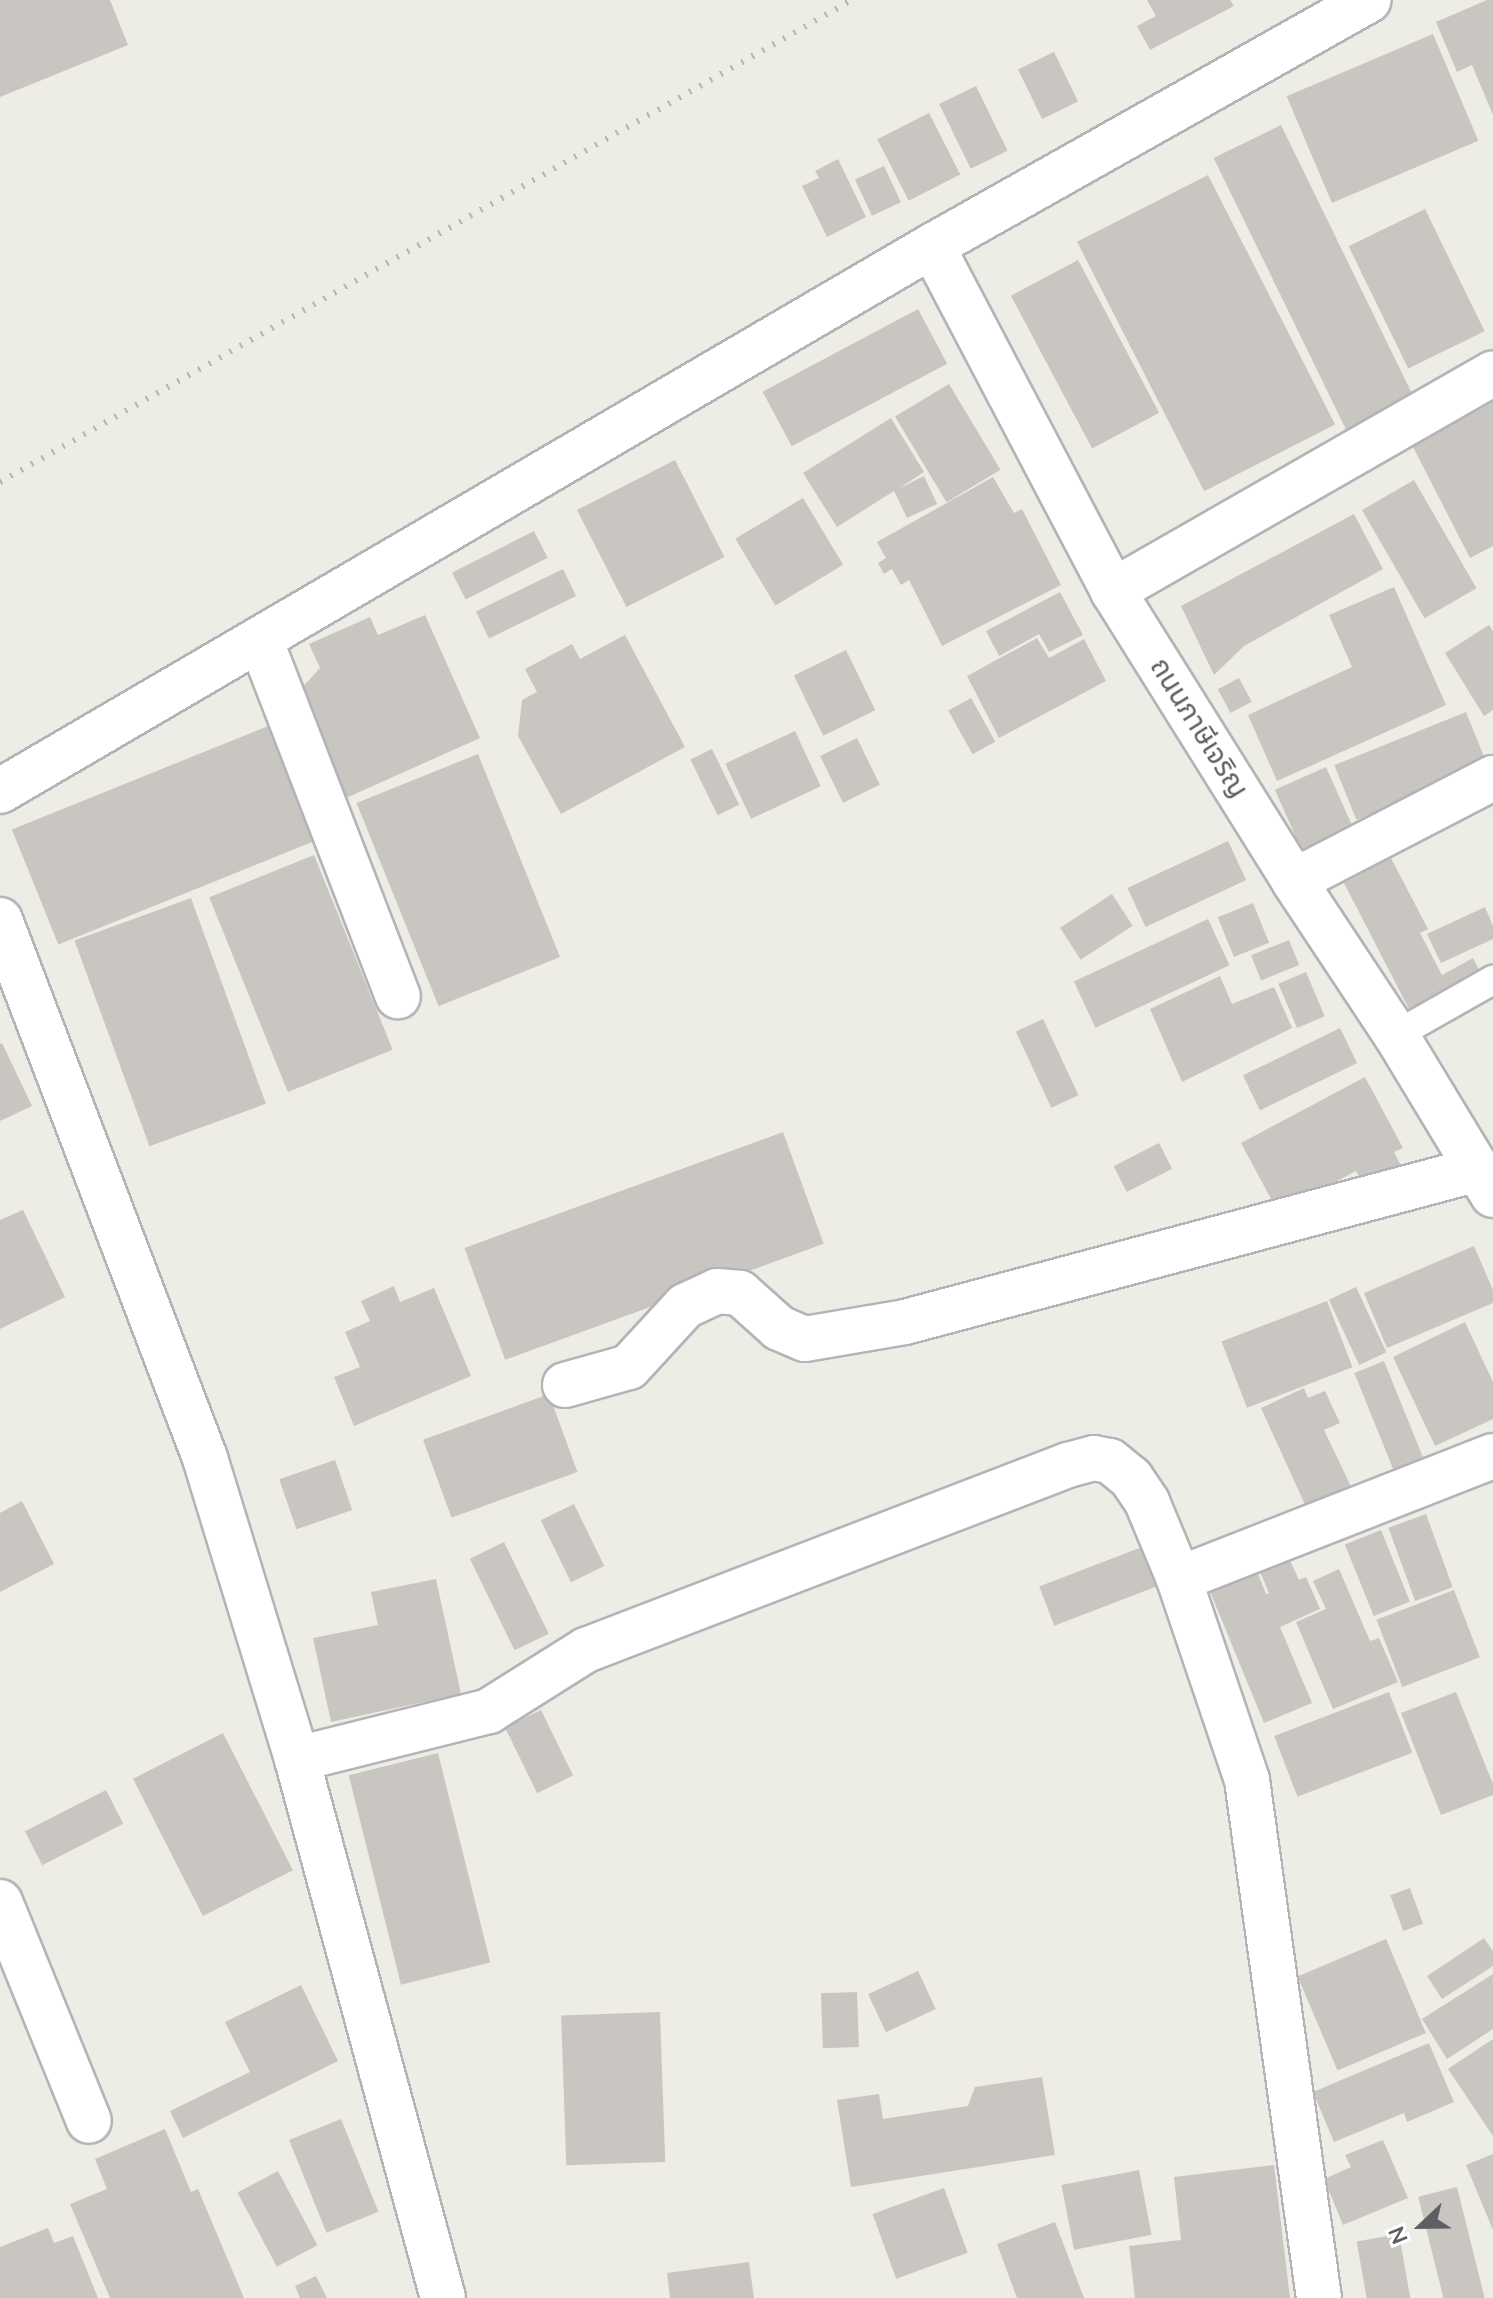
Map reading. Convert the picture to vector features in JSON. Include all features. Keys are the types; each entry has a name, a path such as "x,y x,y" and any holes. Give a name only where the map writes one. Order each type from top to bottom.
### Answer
{"street":[{"path":"0,791 932,246 1369,0"},
{"name":"ถนนภาษีเจริญ","path":"932,246 1113,591 1294,881 1396,1035 1485,1182"},
{"path":"1113,591 1493,373"},
{"path":"260,639 398,996"},
{"path":"1294,881 1493,778"},
{"path":"0,920 205,1458 297,1759 443,2298"},
{"path":"565,1385 629,1367 685,1306 717,1291 740,1293 779,1328 805,1339 905,1322 1485,1182"},
{"path":"1179,1579 1493,1456"},
{"path":"297,1759 489,1711 586,1650 810,1561 1094,1458 1118,1466 1138,1488 1179,1579 1238,1747 1250,1792 1319,2298"},
{"path":"0,1902 89,2121"}],"lane":[{"path":"1396,1035 1493,980"}],"building":[{"path":"0,0 110,0 128,45 0,97"},
{"path":"1147,0 1230,0 1234,6 1150,50 1137,26 1156,16"},
{"path":"1493,0 1493,115 1472,65 1457,72 1436,22"},
{"path":"1433,34 1478,141 1332,203 1287,96"},
{"path":"1054,52 1078,101 1042,119 1018,70"},
{"path":"976,86 1008,151 971,169 939,104"},
{"path":"929,113 960,174 909,201 877,139"},
{"path":"1281,125 1417,405 1350,437 1214,158"},
{"path":"838,159 866,217 827,237 802,186 819,178 815,171"},
{"path":"884,166 901,202 872,216 855,180"},
{"path":"1208,175 1335,424 1204,491 1077,242"},
{"path":"1425,209 1485,331 1408,368 1349,246"},
{"path":"1078,260 1159,413 1092,448 1011,296"},
{"path":"918,309 947,364 792,446 763,392"},
{"path":"949,384 1001,470 947,502 895,416"},
{"path":"1493,402 1493,546 1470,558 1412,445"},
{"path":"891,418 924,472 898,489 924,476 937,504 907,518 894,491 837,527 803,473"},
{"path":"675,460 724,557 626,607 577,510"},
{"path":"993,477 1014,513 1022,509 1061,585 942,646 909,580 901,585 892,569 884,574 878,563 886,558 877,542"},
{"path":"1414,480 1476,588 1425,618 1362,510"},
{"path":"803,498 843,565 775,606 735,539"},
{"path":"1354,514 1383,569 1244,646 1214,675 1181,606"},
{"path":"534,531 548,558 466,599 452,573"},
{"path":"563,569 576,596 489,638 476,612"},
{"path":"1394,587 1446,705 1277,781 1248,715 1352,667 1329,615"},
{"path":"1060,592 1083,635 1049,652 1039,634 999,656 986,631"},
{"path":"425,615 480,738 346,798 298,692 320,668 309,644 370,617 378,635"},
{"path":"1489,625 1493,631 1493,710 1484,716 1445,653"},
{"path":"625,635 685,747 561,814 518,736 522,700 537,692 525,669 572,644 580,659"},
{"path":"1037,638 1049,658 1084,639 1106,681 999,738 967,676"},
{"path":"846,650 875,710 823,736 794,675"},
{"path":"1239,678 1252,702 1230,713 1218,689"},
{"path":"971,698 995,742 973,754 948,711"},
{"path":"1466,712 1488,767 1356,820 1334,765"},
{"path":"278,722 324,837 58,944 12,830"},
{"path":"795,731 821,786 751,819 725,764"},
{"path":"857,738 880,785 843,803 820,756"},
{"path":"712,749 739,805 718,815 690,760"},
{"path":"478,754 560,957 439,1006 357,803"},
{"path":"1326,767 1357,837 1306,860 1275,790"},
{"path":"1228,841 1246,880 1146,927 1127,888"},
{"path":"314,855 393,1050 288,1092 209,897"},
{"path":"1391,858 1428,929 1420,933 1442,975 1473,958 1481,974 1410,1011 1344,883"},
{"path":"1112,894 1133,926 1081,960 1060,928"},
{"path":"191,898 266,1104 149,1146 74,940"},
{"path":"1253,903 1269,943 1234,957 1218,917"},
{"path":"1485,907 1493,926 1493,939 1441,963 1427,934"},
{"path":"1208,919 1230,965 1095,1028 1074,982"},
{"path":"1289,940 1299,965 1261,980 1251,955"},
{"path":"1306,972 1325,1016 1297,1028 1278,984"},
{"path":"1220,976 1232,1004 1274,987 1292,1028 1182,1082 1150,1009"},
{"path":"1043,1019 1078,1095 1051,1108 1016,1032"},
{"path":"1340,1028 1357,1063 1260,1110 1243,1075"},
{"path":"0,1044 32,1106 0,1121"},
{"path":"1365,1077 1403,1148 1394,1152 1402,1168 1365,1188 1356,1171 1278,1212 1241,1143"},
{"path":"783,1132 824,1244 505,1360 464,1248"},
{"path":"1159,1143 1172,1169 1127,1192 1114,1166"},
{"path":"23,1210 65,1297 0,1329 0,1220"},
{"path":"1474,1246 1493,1290 1493,1303 1387,1348 1364,1293"},
{"path":"394,1286 400,1302 434,1288 471,1376 354,1426 334,1377 360,1367 345,1332 370,1321 361,1301"},
{"path":"1356,1287 1386,1352 1359,1365 1329,1300"},
{"path":"1327,1301 1352,1367 1247,1408 1222,1341"},
{"path":"1465,1322 1493,1382 1493,1419 1435,1446 1393,1357"},
{"path":"1384,1361 1429,1471 1399,1483 1354,1373"},
{"path":"1304,1388 1308,1398 1325,1391 1340,1423 1324,1430 1357,1499 1312,1520 1261,1408"},
{"path":"549,1394 577,1472 451,1518 423,1440"},
{"path":"335,1460 352,1510 296,1529 279,1479"},
{"path":"22,1501 54,1564 0,1592 0,1513"},
{"path":"574,1504 604,1566 571,1582 541,1520"},
{"path":"1426,1514 1453,1587 1415,1601 1388,1528"},
{"path":"1381,1530 1410,1601 1374,1616 1345,1545"},
{"path":"504,1542 549,1634 515,1650 470,1559"},
{"path":"1155,1542 1170,1581 1054,1626 1039,1586"},
{"path":"1287,1554 1299,1580 1306,1577 1320,1609 1280,1627 1312,1703 1264,1723 1209,1589 1256,1569 1266,1594 1269,1593 1258,1567"},
{"path":"1339,1569 1370,1641 1379,1638 1398,1682 1333,1709 1296,1622 1326,1609 1313,1581"},
{"path":"436,1579 461,1694 331,1722 313,1638 378,1625 371,1592"},
{"path":"1454,1590 1480,1657 1402,1687 1377,1620"},
{"path":"1389,1692 1412,1753 1297,1797 1274,1736"},
{"path":"1456,1692 1493,1784 1493,1795 1441,1815 1401,1713"},
{"path":"541,1710 573,1776 537,1793 505,1728"},
{"path":"223,1733 293,1870 203,1916 133,1779"},
{"path":"438,1753 490,1963 401,1985 349,1775"},
{"path":"106,1790 123,1824 42,1865 25,1831"},
{"path":"1410,1888 1423,1924 1403,1931 1390,1895"},
{"path":"1484,1938 1493,1951 1493,1966 1442,1999 1427,1976"},
{"path":"1386,1939 1426,2033 1337,2070 1298,1977"},
{"path":"918,1971 936,2009 886,2032 868,1994"},
{"path":"1493,1974 1493,2029 1447,2059 1422,2019"},
{"path":"301,1985 338,2061 183,2138 170,2111 250,2072 225,2022"},
{"path":"857,1992 859,2047 823,2048 821,1993"},
{"path":"660,2012 665,2162 566,2165 561,2015"},
{"path":"1493,2039 1493,2136 1448,2069"},
{"path":"1429,2043 1454,2102 1407,2122 1404,2113 1334,2142 1313,2092"},
{"path":"1042,2077 1055,2155 851,2187 837,2100 879,2094 883,2119 968,2106 975,2087"},
{"path":"341,2119 378,2212 327,2233 289,2140"},
{"path":"165,2129 191,2192 198,2189 244,2298 110,2298 70,2204 107,2189 95,2159"},
{"path":"1383,2140 1408,2198 1343,2225 1324,2179 1351,2167 1345,2155"},
{"path":"1493,2154 1493,2230 1466,2165"},
{"path":"1274,2165 1290,2298 1135,2298 1129,2246 1181,2240 1174,2177"},
{"path":"1139,2170 1152,2235 1074,2250 1061,2185"},
{"path":"278,2171 317,2245 277,2267 237,2193"},
{"path":"1457,2187 1485,2298 1443,2298 1418,2197"},
{"path":"944,2188 968,2253 896,2279 873,2214"},
{"path":"1055,2222 1084,2298 1017,2298 997,2244"},
{"path":"48,2228 54,2243 73,2236 98,2298 0,2298 0,2247"},
{"path":"1399,2234 1410,2298 1367,2298 1357,2241"},
{"path":"749,2262 754,2298 670,2298 667,2273"},
{"path":"316,2276 327,2298 300,2298 295,2286"}],"railway":[{"path":"0,482 852,0"}]}
